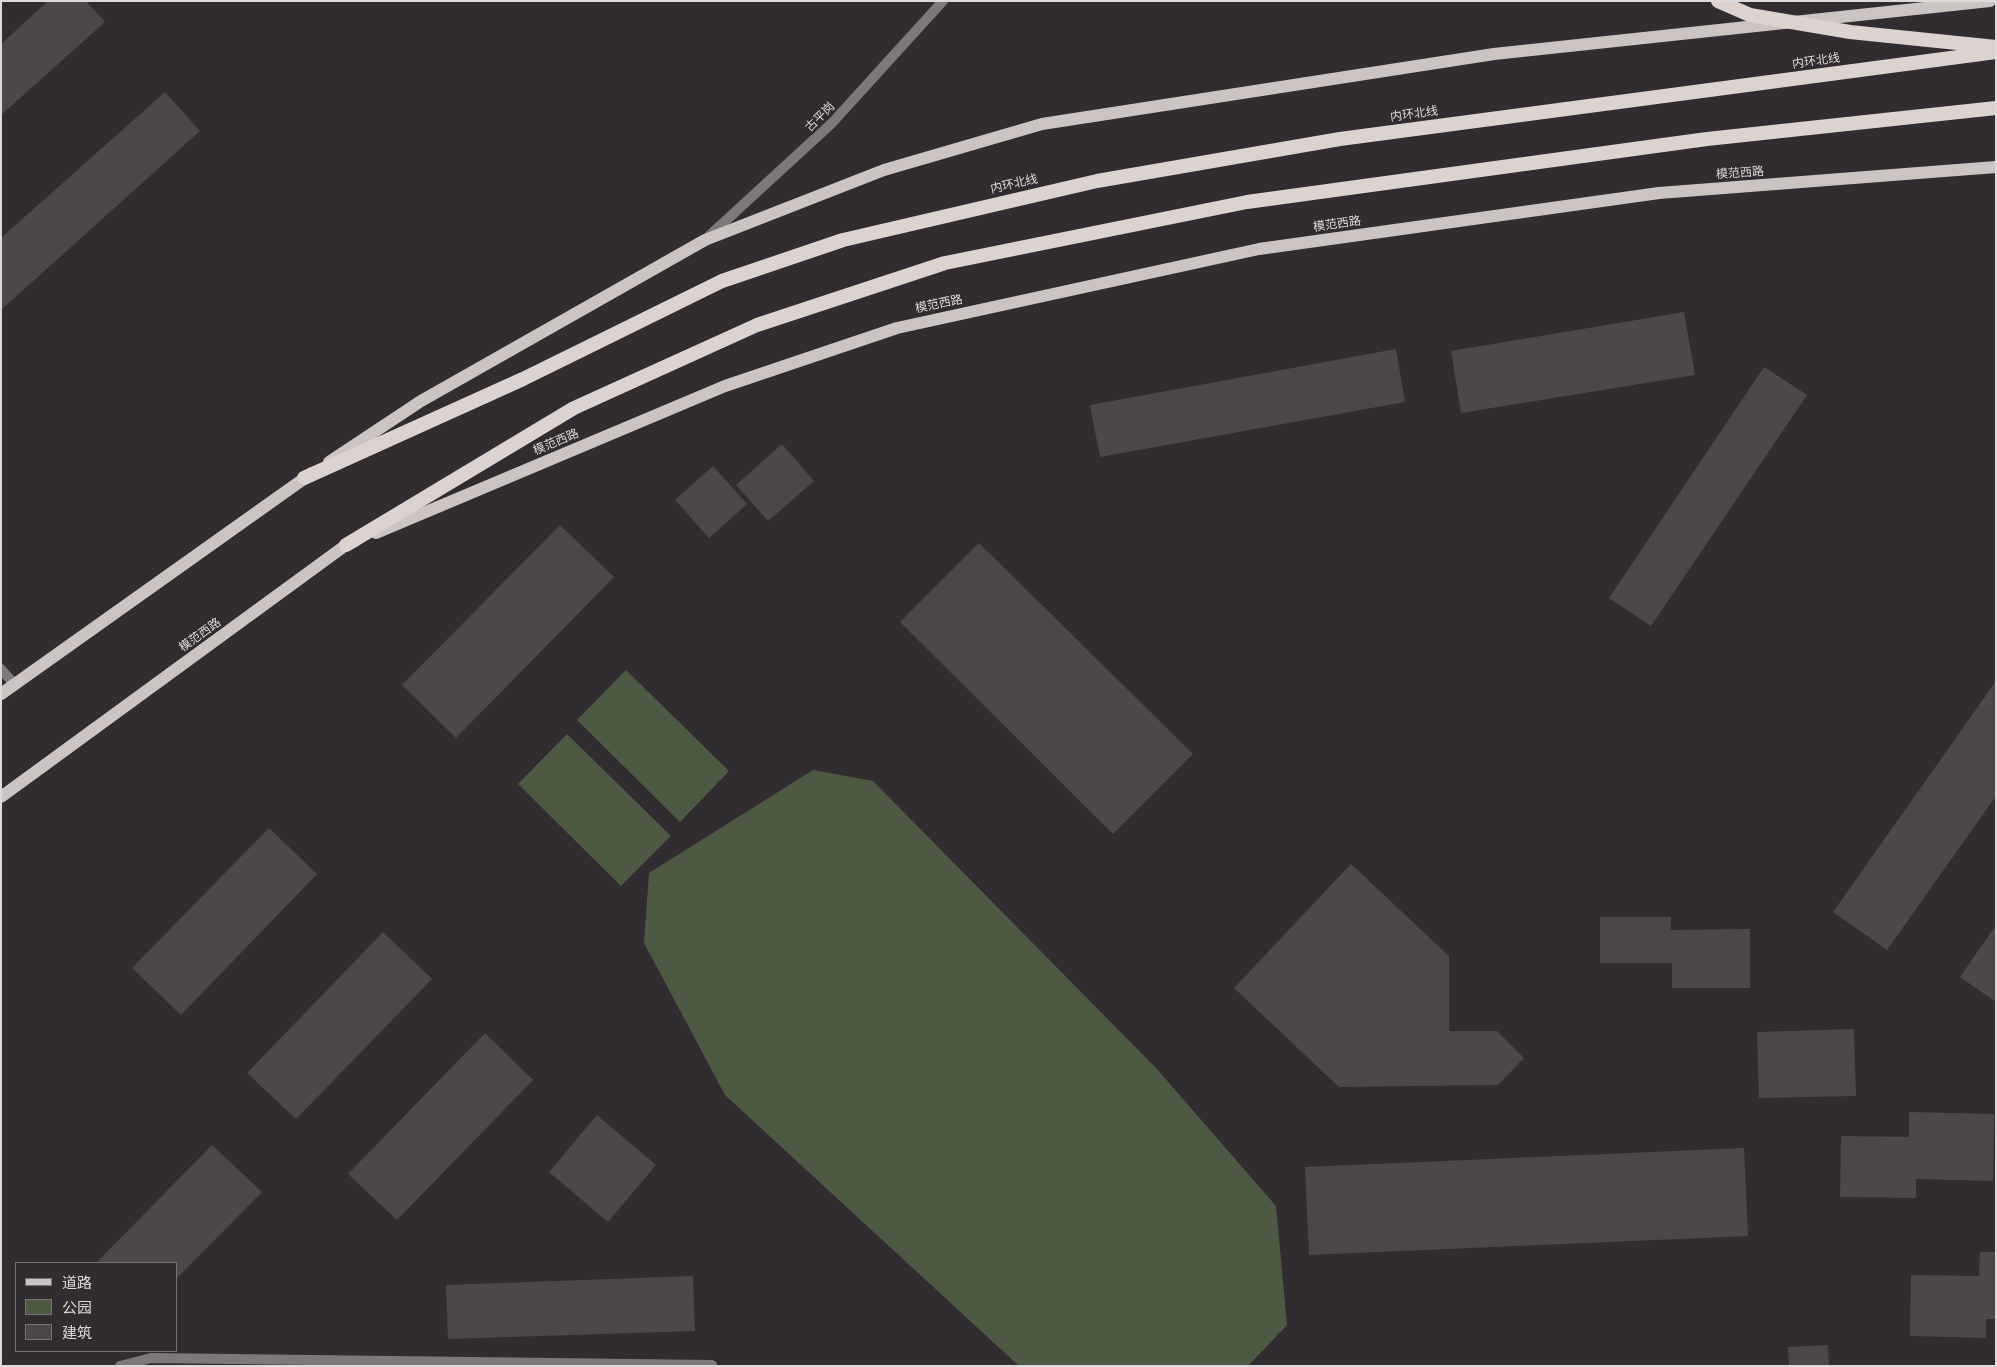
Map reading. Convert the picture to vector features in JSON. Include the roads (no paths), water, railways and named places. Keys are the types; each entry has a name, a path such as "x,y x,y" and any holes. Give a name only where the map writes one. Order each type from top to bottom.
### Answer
{"highway":[{"path":"1718,1 1750,15 1850,32 1996,47"},
{"name":"内环北线","path":"304,478 523,379 722,281 843,240 1097,181 1340,139 1996,52"},
{"path":"346,545 574,408 757,325 945,263 1248,202 1707,140 1996,108"}],"main road":[{"path":"1,694 304,478 421,401 705,240 884,170 1042,124 1494,54 1990,1"},
{"name":"模范西路","path":"1,797 346,545 725,386 896,328 1259,249 1659,192 1996,167"}],"street":[{"name":"古平岗","path":"705,240 832,123 943,1"},
{"path":"1,669 15,685"},
{"path":"120,1366 152,1358 712,1365"}]}
